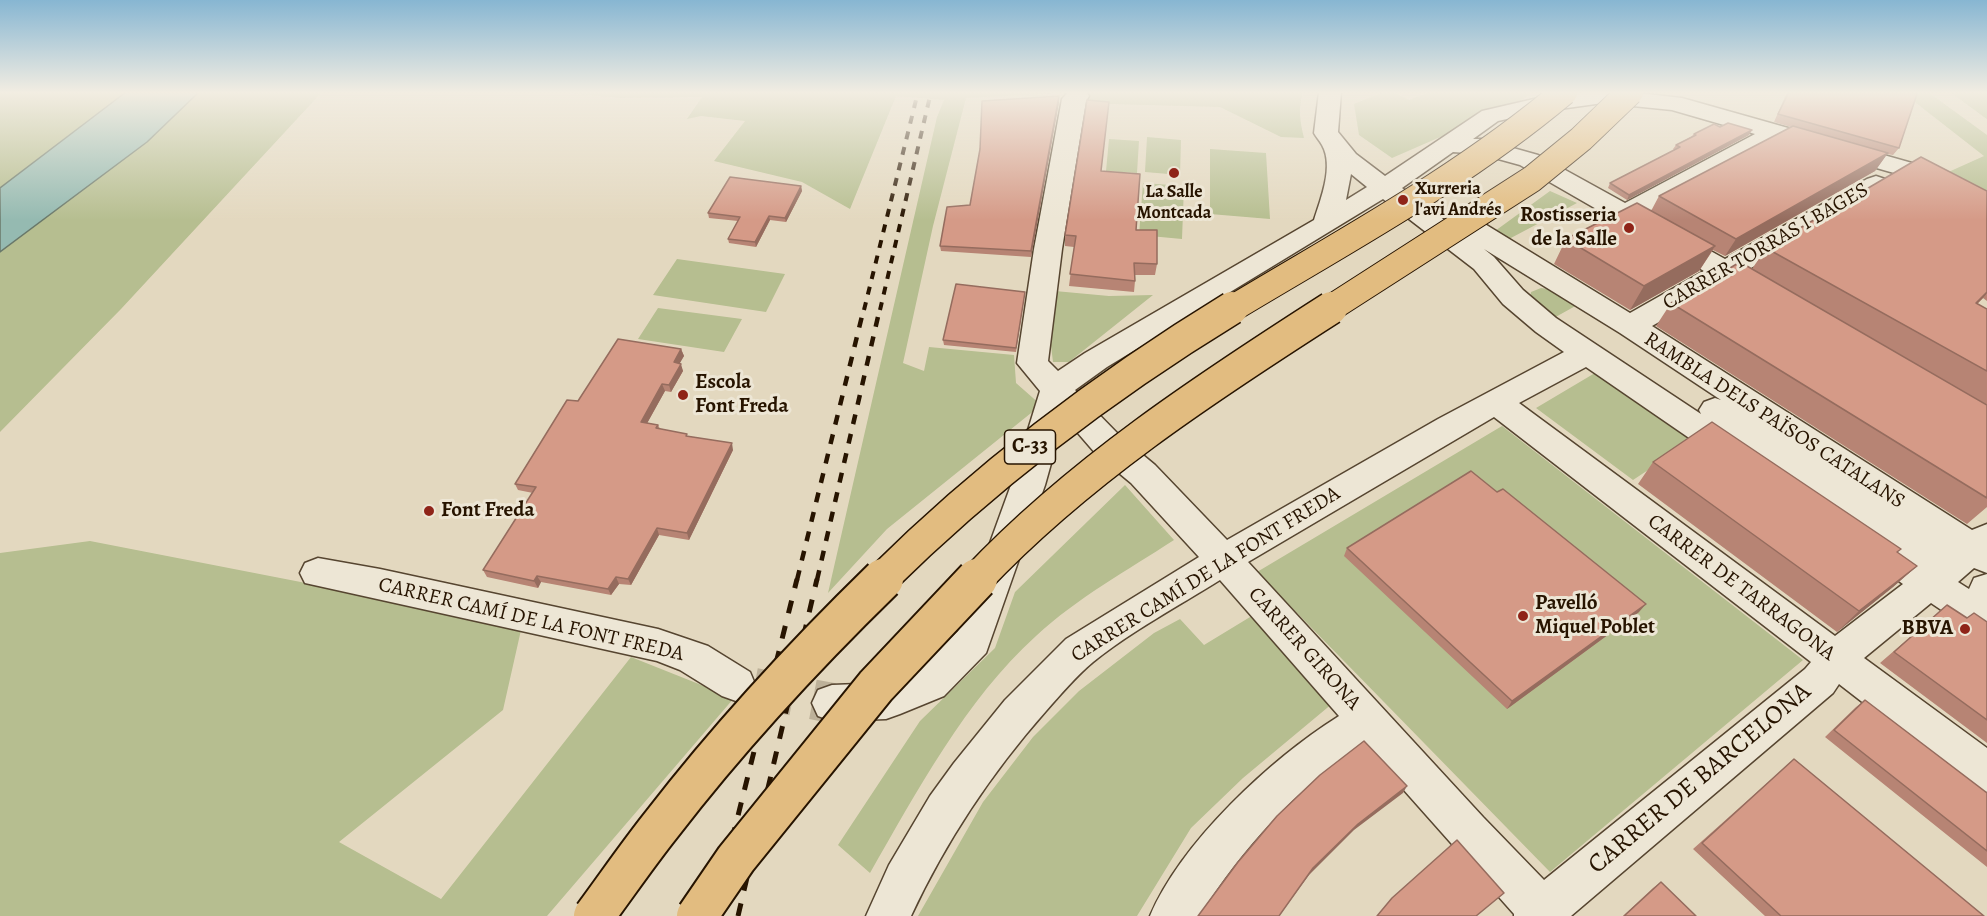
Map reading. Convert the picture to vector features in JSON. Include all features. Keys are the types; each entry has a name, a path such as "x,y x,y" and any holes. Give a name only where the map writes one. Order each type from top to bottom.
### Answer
{"highway":[{"name":"C-33","path":"594,916 663,823 741,728 882,578 949,516 1029,448 1160,354 1383,221 1482,157 1510,135"},
{"path":"697,916 736,859 868,696 1002,553 1083,483 1213,384 1532,179 1585,135"}],"street":[{"name":"CARRER GIRONA","path":"1068,135 1048,249 1032,363 1108,445 1143,474 1224,560 1468,832 1513,878 1541,914"},
{"path":"1327,135 1339,155 1327,221"},
{"name":"RAMBLA DELS PAÏSOS CATALANS","path":"1348,135 1384,176 1484,263 1513,297 1546,325 1934,571 1984,598"},
{"path":"832,703 886,701 930,684 973,640 1029,485 1056,387 1096,360 1327,221 1384,176 1444,147 1462,135"},
{"path":"1625,214 1767,137 1778,135"},
{"path":"1785,135 1903,168 1987,211"},
{"name":"RAMBLA DELS PAÏSOS CATALANS","path":"1335,146 1347,159 1384,176 1630,326 1982,548"},
{"path":"1444,147 1481,146 1529,160 1791,309"},
{"name":"CARRER TORRAS I BAGES","path":"1630,326 1903,168"},
{"path":"1337,175 1384,176"},
{"name":"RAMBLA DELS PAÏSOS CATALANS","path":"1513,297 1525,282 1545,281 1561,284"},
{"name":"RAMBLA DELS PAÏSOS CATALANS","path":"1570,315 1934,571"},
{"name":"CARRER CAMÍ DE LA FONT FREDA","path":"888,916 905,876 938,821 1022,710 1076,653 1369,473 1587,353"},
{"name":"CARRER DE TARRAGONA","path":"1496,402 1987,773"},
{"name":"CARRER DE BARCELONA","path":"1541,914 1819,681 1835,659 1934,571 1982,548"},
{"name":"CARRER CAMÍ DE LA FONT FREDA","path":"318,573 380,584 658,645 694,658 736,684"},
{"path":"1173,916 1205,867 1269,793 1331,743 1367,720"}],"green space":[{"path":"0,135 70,135 0,188"},
{"path":"155,135 282,135 121,309 0,432 0,252"},
{"path":"734,135 880,135 850,209 802,182 714,161"},
{"path":"933,135 957,135 933,226 903,363 924,371 929,347 1014,355 1016,383 1041,405 887,529 828,593"},
{"path":"1276,135 1303,135 1304,138"},
{"path":"1359,135 1445,135 1392,158"},
{"path":"1957,135 1987,135 1987,196 1944,174 1984,156"},
{"path":"1147,137 1181,140 1180,175 1145,172"},
{"path":"1109,139 1139,141 1137,173 1106,171"},
{"path":"1210,149 1266,153 1270,219 1210,214"},
{"path":"1143,183 1184,186 1182,239 1139,235"},
{"path":"1550,191 1577,203 1509,239 1495,231"},
{"path":"677,259 785,274 766,312 653,295"},
{"path":"1541,288 1556,290 1579,304 1552,319 1529,303 1531,292"},
{"path":"1044,290 1109,296 1153,295 1069,362 1053,362"},
{"path":"658,308 742,319 724,352 638,339"},
{"path":"1600,370 1698,437 1633,480 1536,408"},
{"name":"Pavelló Miquel Poblet","path":"1502,426 1803,660 1550,872 1257,572"},
{"path":"1125,485 1174,540 1068,609 1011,661 987,688 944,748 870,873 838,845 920,721 995,648 1015,592"},
{"path":"90,541 311,584 521,630 503,710 339,842 441,899 631,657 734,698 547,916 0,916 0,553"},
{"path":"1255,614 1333,703 1243,778 1191,828 1137,916 918,916 983,802 1033,737 1079,691 1154,633 1180,619 1204,645"}],"water":[{"path":"70,135 155,135 0,252 0,188"}],"building":[{"path":"981,135 1052,135 1031,251 940,246 947,207 970,205"},
{"path":"1081,135 1105,135 1101,171 1140,174 1136,230 1157,230 1157,264 1134,263 1135,281 1070,274 1076,236 1065,235"},
{"path":"1696,135 1743,135 1629,195 1610,183 1680,147 1676,145"},
{"path":"1776,135 1824,135 1888,153 1736,239 1659,196"},
{"path":"1852,135 1903,135 1899,148"},
{"path":"1921,157 1987,191 1987,292 1976,303 1987,309 1987,371 1766,248"},
{"path":"730,177 801,186 785,218 769,216 755,242 728,239 740,217 708,213"},
{"path":"1637,203 1715,246 1644,286 1566,239"},
{"path":"1740,262 1987,405 1987,498 1671,303"},
{"path":"956,284 1025,292 1016,348 943,340"},
{"path":"618,339 681,349 674,362 681,364 669,385 662,384 641,422 658,425 656,428 687,434 686,436 732,443 687,533 657,528 628,579 616,577 608,589 537,576 534,581 483,570 536,487 515,484 567,400 578,401"},
{"path":"1712,422 1901,549 1897,552 1917,566 1859,611 1653,462"},
{"path":"1471,471 1497,492 1503,489 1646,604 1512,701 1347,548"},
{"path":"1947,605 1967,618 1974,613 1987,622 1987,720 1894,652"},
{"path":"1865,700 1987,793 1987,851 1834,730"},
{"path":"1364,741 1407,786 1358,824 1313,868 1279,916 1198,916 1238,862 1277,816 1320,775"},
{"path":"1794,759 1984,916 1781,916 1702,843"},
{"path":"1457,840 1504,893 1476,916 1377,916 1392,898"},
{"path":"1661,882 1696,916 1624,916"}],"tunnel":[{"path":"754,688 832,703"}],"railway":[{"path":"864,310 907,135"},
{"path":"880,310 921,135"},
{"path":"797,580 864,308"},
{"path":"817,580 880,308"},
{"path":"713,916 797,579"},
{"path":"738,916 817,579"}],"place":[{"name":"La Salle Montcada","path":"1174,173"},
{"name":"Xurreria l'avi Andrés","path":"1403,200"},
{"name":"Rostisseria de la Salle","path":"1629,228"},
{"name":"Escola Font Freda","path":"683,395"},
{"name":"Font Freda","path":"429,511"},
{"name":"Pavelló Miquel Poblet","path":"1523,616"},
{"name":"BBVA","path":"1965,629"}]}
